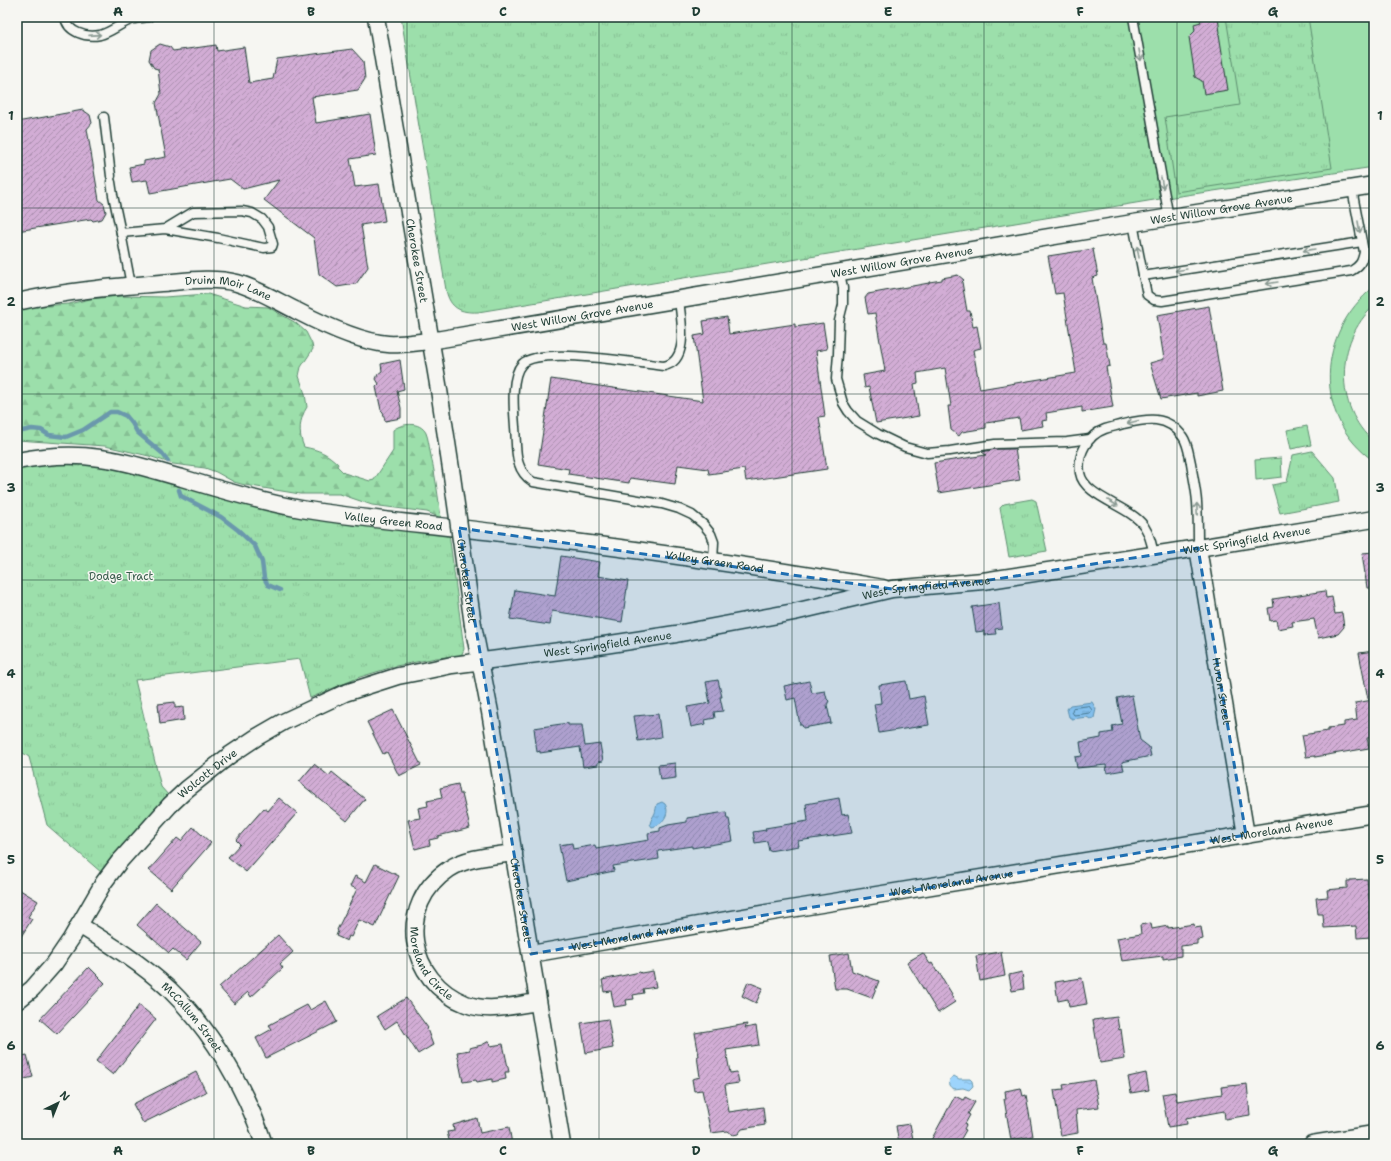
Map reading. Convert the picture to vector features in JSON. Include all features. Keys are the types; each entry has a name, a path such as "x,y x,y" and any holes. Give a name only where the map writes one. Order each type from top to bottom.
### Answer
{"street":[{"name":"Cherokee Street","path":"376,17 451,468 480,662 514,853 562,1144"},
{"name":"West Willow Grove Avenue","path":"430,341 1133,223 1374,185"},
{"name":"Druim Moir Lane","path":"17,302 73,291 131,285 205,280 224,281 236,283 265,294 330,327 374,342 388,344 430,341"},
{"name":"Valley Green Road","path":"17,461 77,456 102,458 286,506 323,512 526,536 892,589"},
{"name":"West Springfield Avenue","path":"480,662 591,647 727,625 794,612 892,589 983,581 1374,519"},
{"name":"Huron Street","path":"1198,548 1246,835"},
{"name":"Wolcott Drive","path":"17,1001 32,989 54,964 80,925 104,882 118,862 170,805 186,789 206,773 257,737 283,722 345,693 372,684 424,671 480,662"},
{"name":"West Moreland Avenue","path":"531,954 772,912 1075,864 1374,814"},
{"name":"Moreland Circle","path":"514,853 463,862 450,868 440,876 430,887 417,914 414,930 415,947 421,964 430,978 448,994 461,1002 468,1005 499,1008 538,1002"},
{"name":"McCallum Street","path":"80,925 147,971 168,989 201,1024 226,1062 240,1087 264,1144"},
{"path":"1312,1144 1374,1134"}],"lane":[{"path":"65,17 66,22 73,30 83,35 100,35 133,19 149,17"},
{"path":"1133,17 1169,218"},
{"path":"104,116 113,195 131,285"},
{"path":"1133,223 1147,294 1154,300 1162,301 1351,271 1358,267 1362,261 1364,252 1352,189"},
{"path":"121,233 165,229 264,248 272,247 273,244 268,227 262,219 252,213 242,211 193,212 165,229"},
{"path":"1143,276 1362,242"},
{"path":"840,272 843,288 843,305 839,320 836,379 843,403 857,421 878,434 905,447 927,453 995,444 1066,442 1090,439"},
{"path":"678,300 682,326 681,346 676,360 670,365 664,366 596,358 554,356 535,358 522,365 517,373 514,387 514,416 518,462 526,477 533,482 662,504 692,515 703,524 711,534 714,542 713,562"},
{"path":"1154,555 1150,537 1143,525 1127,512 1099,495 1084,482 1080,474 1083,450 1090,439 1105,429 1144,419 1159,420 1168,424 1178,431 1184,438 1188,448 1196,490 1198,548"}],"highlighted area":[{"path":"459,528 892,589 983,581 1198,548 1246,835 531,954"}],"green space":[{"path":"401,17 1130,17 1160,199 478,312 466,312 453,305 446,290"},
{"path":"1130,17 1374,17 1374,167 1160,199"},
{"path":"1226,17 1308,17 1332,168 1176,192 1165,117 1240,105"},
{"path":"1374,287 1374,306 1361,320 1352,337 1346,355 1344,374 1346,393 1352,411 1361,428 1374,442 1374,461 1354,443 1340,422 1332,399 1329,375 1333,350 1341,327 1355,306"},
{"path":"208,294 246,306 268,307 296,323 306,332 313,349 301,367 299,376 305,394 307,407 302,416 300,427 302,442 304,447 318,451 330,457 338,464 337,466 344,473 370,481 374,480 393,451 393,430 401,426 411,424 420,426 426,433 435,476 441,518 427,512 372,505 340,494 300,494 245,485 234,482 205,468 173,464 149,456 105,446 17,440 17,309 69,304 90,299 119,296 164,297"},
{"path":"1307,426 1311,445 1291,449 1287,430"},
{"path":"1312,451 1335,478 1339,502 1280,513 1272,485 1287,482 1293,455"},
{"path":"1281,458 1282,477 1256,480 1255,460"},
{"name":"Dodge Tract","path":"44,464 94,464 449,533 464,649 462,654 458,656 436,658 396,666 360,677 310,698 300,659 135,680 161,787 169,796 124,843 102,873 47,825 29,757 17,749 17,468"},
{"path":"1032,499 1036,501 1047,551 1009,557 1000,508 1004,504"}],"water":[{"path":"1092,702 1096,709 1094,718 1090,719 1087,717 1072,719 1069,717 1067,709 1070,705"},
{"path":"662,802 667,808 666,815 659,824 652,827 650,824 651,819 655,813 657,804"},
{"path":"954,1076 959,1079 970,1079 973,1086 969,1090 963,1088 954,1089 949,1082"}],"building":[{"path":"1203,17 1218,17 1219,34 1228,90 1204,94 1202,81 1195,77 1189,37 1195,31 1194,24 1201,22 1200,20 1203,19"},
{"path":"160,44 170,47 173,51 216,45 217,51 244,47 249,83 273,79 277,59 352,49 363,61 365,79 358,90 312,97 316,123 370,114 376,155 350,159 355,187 379,184 385,221 361,225 368,267 356,284 337,287 319,274 314,238 264,200 279,180 243,189 230,179 150,193 147,180 132,182 129,167 144,164 144,161 166,157 156,103 161,94 158,69 154,68 149,60 151,50"},
{"path":"83,110 90,115 92,123 87,129 99,200 104,204 106,212 102,219 93,221 91,219 17,231 17,122"},
{"path":"1093,249 1098,276 1092,278 1103,343 1106,343 1110,366 1106,367 1113,407 1082,412 1082,407 1046,413 1047,420 1042,421 1043,426 1021,430 1019,418 986,423 986,428 962,432 959,436 951,430 948,406 951,406 945,368 917,373 918,383 914,384 919,416 876,423 869,387 865,388 863,375 885,371 875,313 868,314 865,298 868,294 929,283 942,280 942,278 958,275 964,280 962,282 967,311 970,311 973,327 977,326 981,348 973,350 980,389 1076,373 1063,293 1055,294 1048,256"},
{"path":"1209,306 1223,391 1197,396 1197,393 1161,399 1150,363 1164,359 1157,315"},
{"path":"727,317 729,334 795,324 795,327 823,323 827,349 816,351 825,416 819,417 827,469 746,481 744,469 709,474 708,469 678,465 675,484 630,478 629,483 568,474 569,469 538,464 551,379 703,401 694,336 705,334 703,321"},
{"path":"400,360 404,389 397,391 401,408 401,418 385,421 376,387 379,384 376,379 378,374 382,371 381,364"},
{"path":"996,449 1015,449 1020,480 939,493 934,463 986,455 982,452"},
{"path":"1374,552 1374,588 1367,588 1362,553"},
{"path":"561,556 600,562 598,576 628,581 622,622 552,611 550,625 510,619 515,590 555,596"},
{"path":"1325,591 1326,598 1332,597 1335,614 1342,613 1344,627 1338,634 1318,638 1314,619 1292,622 1293,626 1278,629 1276,620 1270,621 1268,608 1274,607 1273,599"},
{"path":"999,603 1002,628 995,629 996,634 984,635 984,631 976,632 972,607"},
{"path":"1374,651 1374,698 1368,699 1359,653"},
{"path":"718,680 722,697 720,697 723,711 714,712 715,718 705,720 706,724 691,727 687,707 710,703 706,682"},
{"path":"809,681 812,693 825,691 829,701 827,705 831,723 803,728 802,725 800,725 795,698 787,700 784,686"},
{"path":"906,681 909,699 924,696 929,725 879,733 874,704 881,703 879,685"},
{"path":"1132,695 1140,740 1149,747 1151,756 1122,762 1124,770 1107,773 1106,765 1077,768 1075,757 1082,756 1080,742 1101,738 1101,734 1113,732 1112,726 1122,724 1117,698"},
{"path":"1373,700 1374,737 1367,738 1369,748 1315,757 1306,757 1302,735 1328,731 1328,728 1344,726 1344,722 1357,720 1355,703"},
{"path":"175,702 175,708 183,707 184,720 160,724 158,704"},
{"path":"393,710 421,765 399,776 387,752 383,754 367,722"},
{"path":"658,714 661,737 638,741 634,716"},
{"path":"568,723 568,725 582,725 585,746 600,744 603,761 598,762 598,765 583,767 580,747 540,753 540,751 537,752 534,728"},
{"path":"675,763 676,778 660,780 658,765"},
{"path":"314,764 329,776 332,772 365,799 347,821 299,782"},
{"path":"458,784 460,794 462,794 470,828 438,836 438,838 429,840 430,845 415,849 408,820 420,818 418,808 428,806 427,801 442,798 440,788"},
{"path":"279,798 297,813 246,872 228,857 240,844 236,840 264,808 268,811"},
{"path":"839,798 842,815 848,814 852,833 798,841 799,846 769,851 767,841 755,843 753,832 766,830 765,828 808,821 806,804"},
{"path":"726,812 727,819 729,819 733,841 692,848 692,846 658,851 659,859 613,866 614,871 566,881 559,845 572,843 573,849 595,845 596,849 649,840 648,833 660,831 660,828 668,825 687,822 687,818"},
{"path":"193,827 211,843 171,889 149,870 177,838 181,841"},
{"path":"375,864 399,876 375,927 359,920 351,937 349,936 347,941 336,936 337,930 357,889 350,886 355,876 366,882"},
{"path":"1367,879 1369,899 1374,899 1374,910 1369,911 1371,937 1357,938 1356,926 1324,928 1323,914 1318,914 1316,898 1328,897 1327,890 1347,888 1347,881"},
{"path":"17,888 38,901 28,917 32,919 17,943"},
{"path":"156,903 201,942 186,960 173,949 169,953 137,925"},
{"path":"1151,923 1152,929 1194,924 1195,928 1201,927 1203,939 1197,940 1197,944 1181,946 1181,956 1163,959 1163,956 1122,961 1117,938 1141,934 1140,925"},
{"path":"278,935 293,952 280,964 283,968 251,997 248,992 234,1004 219,987"},
{"path":"1001,952 1005,976 980,981 976,956"},
{"path":"849,953 852,971 879,981 872,998 847,989 835,989 830,956"},
{"path":"923,953 930,964 932,963 937,972 938,971 952,994 951,995 955,1002 938,1013 907,962"},
{"path":"89,967 105,983 57,1034 40,1019"},
{"path":"653,971 656,987 643,989 644,993 633,995 634,999 626,1000 627,1005 614,1007 611,991 604,992 602,980 640,972"},
{"path":"1022,972 1024,989 1012,991 1009,975"},
{"path":"1082,978 1087,1004 1069,1007 1068,999 1058,1001 1055,982"},
{"path":"748,982 763,988 756,1003 742,996"},
{"path":"406,998 428,1028 427,1029 433,1045 418,1054 397,1021 385,1029 377,1016"},
{"path":"326,1001 337,1022 266,1058 256,1038 272,1029 269,1025 307,1005 310,1010"},
{"path":"139,1005 156,1019 113,1075 96,1061"},
{"path":"1117,1017 1119,1030 1121,1029 1125,1059 1100,1063 1093,1020"},
{"path":"608,1019 613,1048 586,1053 581,1023"},
{"path":"747,1024 745,1028 756,1026 759,1045 726,1050 730,1073 737,1072 739,1083 725,1085 729,1112 763,1107 765,1125 742,1129 738,1134 733,1135 728,1131 711,1133 702,1090 694,1091 692,1079 700,1077 697,1056 699,1056 695,1033"},
{"path":"489,1041 490,1046 503,1044 509,1072 505,1072 506,1079 492,1082 492,1079 477,1082 476,1080 463,1082 457,1052 470,1050 469,1048 482,1045"},
{"path":"27,1055 33,1077 17,1081 17,1057"},
{"path":"196,1072 206,1092 143,1123 133,1104"},
{"path":"1146,1073 1149,1090 1131,1093 1128,1077"},
{"path":"1094,1080 1099,1107 1076,1110 1078,1133 1061,1136 1054,1090 1064,1089 1063,1085"},
{"path":"1247,1084 1250,1115 1225,1119 1224,1111 1186,1118 1187,1124 1168,1127 1162,1094 1175,1092 1177,1101 1222,1094 1221,1087"},
{"path":"1021,1088 1023,1096 1026,1095 1033,1136 1011,1140 1004,1099 1006,1099 1005,1091"},
{"path":"955,1096 963,1100 965,1097 975,1102 968,1114 970,1115 964,1129 966,1130 958,1144 929,1144"},
{"path":"477,1118 480,1133 509,1127 512,1144 450,1144 447,1132 454,1131 453,1125"},
{"path":"910,1124 914,1144 899,1144 896,1126"}],"waterway":[{"path":"17,432 32,429 41,430 49,435 66,437 83,430 110,412 117,412 126,416 137,432 162,453 168,461"},
{"path":"179,490 181,496 221,517 255,546 262,562 264,578 268,585 280,590"}]}
